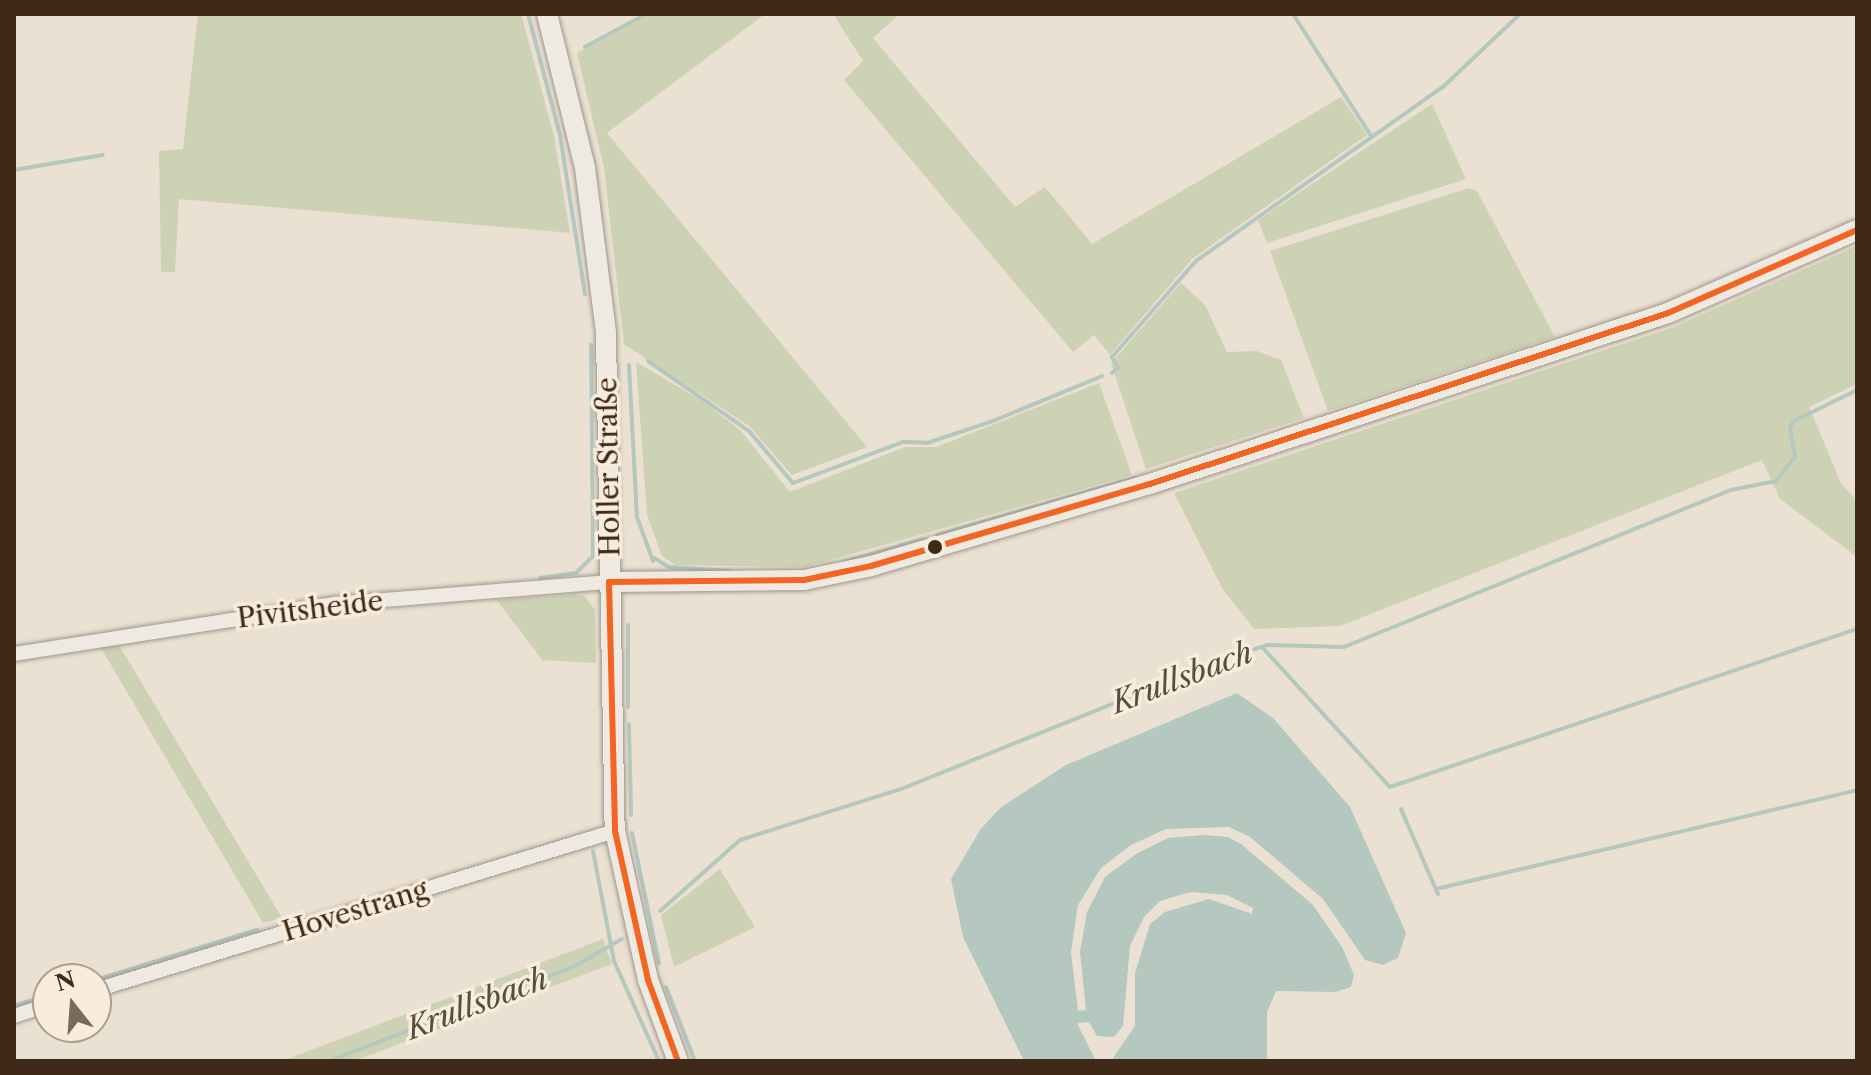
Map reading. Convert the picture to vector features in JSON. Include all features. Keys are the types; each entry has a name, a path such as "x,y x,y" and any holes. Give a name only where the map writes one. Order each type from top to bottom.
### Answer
{"street":[{"name":"Holler Straße","path":"547,14 580,143 598,259 607,377 615,831 648,980 678,1061"},
{"path":"609,582 804,580 871,566 1241,455 1668,313 1857,230"},
{"name":"Pivitsheide","path":"14,654 335,604 609,582"},
{"name":"Hovestrang","path":"112,985 615,831"}],"green space":[{"path":"198,14 521,14 554,136 570,233 179,199 175,272 161,272 159,151 183,149"},
{"path":"650,14 765,14 607,133 867,447 792,475 749,426 624,344 604,168 577,53"},
{"path":"833,14 900,14 873,38 1015,207 1045,187 1092,244 1341,97 1367,135 1192,259 1110,355 1094,335 1073,352 844,80 863,61"},
{"path":"1432,104 1466,179 1267,243 1258,220"},
{"path":"1469,188 1477,191 1555,337 1328,411 1270,251"},
{"path":"1857,246 1857,384 1809,407 1841,483 1857,501 1857,557 1780,499 1762,460 1340,626 1254,629 1222,588 1174,493 1674,327"},
{"path":"1181,283 1205,305 1227,352 1257,351 1281,360 1304,418 1146,469 1111,363"},
{"path":"636,362 703,401 741,431 790,492 905,447 936,447 1099,383 1132,475 805,567 675,565 662,556 647,515"},
{"path":"576,594 585,596 595,610 596,663 542,660 497,600"},
{"path":"119,645 282,918 263,923 101,648"},
{"path":"720,869 755,927 674,967 661,915"},
{"path":"603,939 612,964 354,1061 282,1061"}],"shaded area":[{"path":"1237,693 1273,718 1350,807 1406,933 1398,958 1383,965 1365,960 1323,899 1250,837 1229,827 1166,829 1131,845 1101,868 1078,905 1071,952 1078,1011 1086,1010 1080,952 1087,912 1105,877 1136,854 1168,838 1204,835 1228,837 1241,844 1313,905 1342,947 1354,975 1351,987 1335,992 1276,991 1267,1012 1267,1061 1111,1061 1135,1026 1135,973 1150,924 1165,912 1209,899 1252,914 1253,908 1227,895 1190,892 1160,901 1144,917 1130,946 1123,1026 1114,1037 1097,1036 1089,1022 1077,1023 1096,1061 1024,1061 963,937 951,879 980,830 1000,808 1066,765"}],"waterway":[{"path":"528,14 560,135 585,294"},
{"path":"585,47 646,14"},
{"path":"1293,14 1371,136"},
{"path":"1112,373 1118,368 1112,357 1196,261 1443,87 1520,14"},
{"path":"14,170 103,155"},
{"path":"540,578 576,573 593,556 591,345"},
{"path":"648,361 749,431 793,483 903,442 927,443 993,421 1102,376"},
{"path":"629,365 637,517 653,561"},
{"name":"Krullsbach","path":"660,911 740,840 901,789 1235,655 1267,645 1344,647 1731,490 1776,481 1795,457 1790,428 1794,421 1857,390"},
{"path":"937,535 1135,478"},
{"path":"844,562 923,539"},
{"path":"654,558 669,567 732,571"},
{"path":"628,625 628,707"},
{"path":"1263,648 1390,787 1857,629"},
{"path":"629,724 631,815"},
{"path":"1436,889 1857,790"},
{"path":"1401,809 1438,894"},
{"path":"632,833 659,963"},
{"path":"593,851 614,961 659,1061"},
{"path":"112,975 257,930"},
{"name":"Krullsbach","path":"329,1061 575,966 622,939"},
{"path":"666,987 695,1061"},
{"path":"14,1006 32,1000"}],"transit line":[{"path":"609,582 804,580 871,566 1150,484 1668,313 1857,230"},
{"path":"609,582 615,831 648,980 678,1061"}]}
